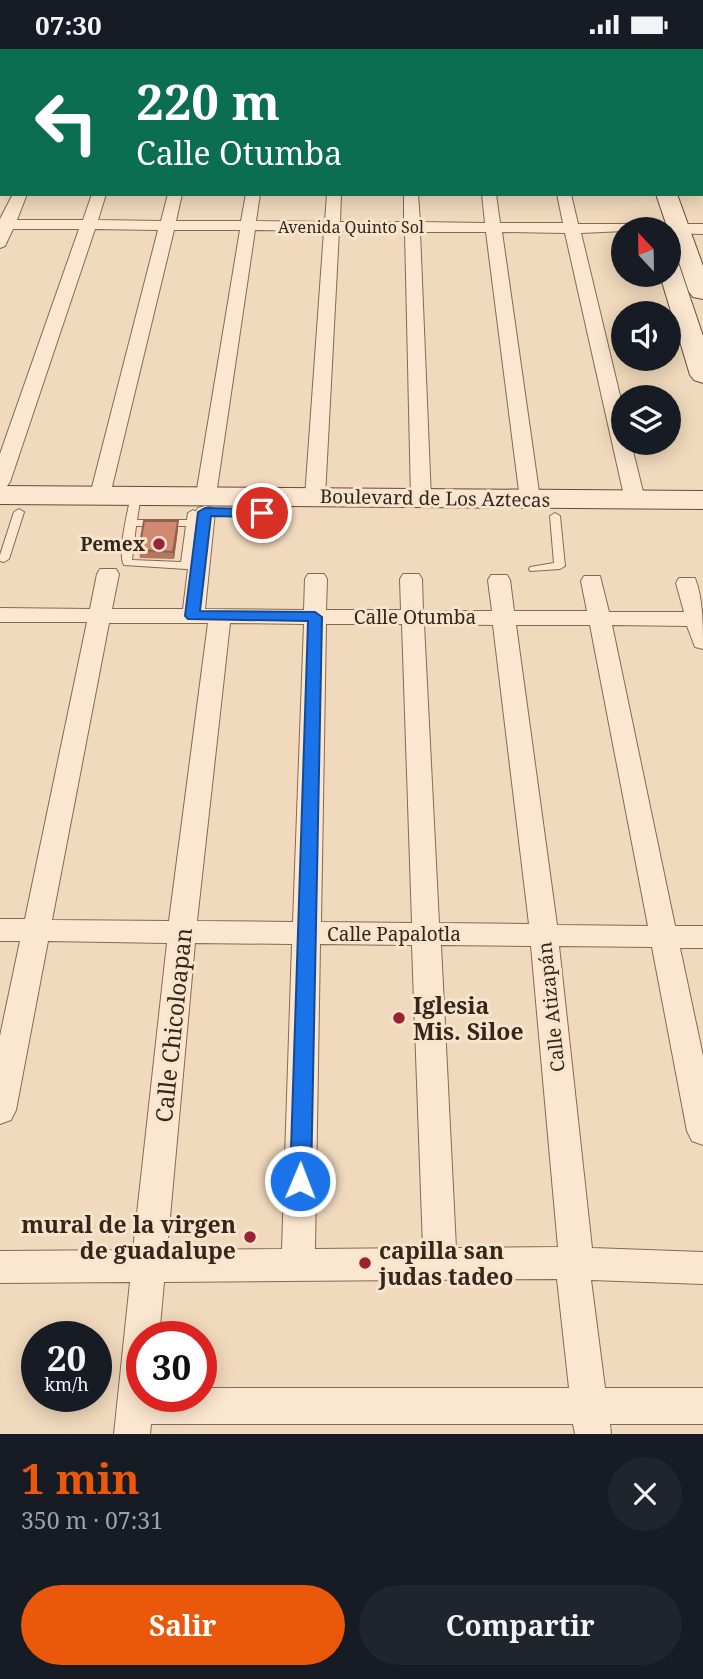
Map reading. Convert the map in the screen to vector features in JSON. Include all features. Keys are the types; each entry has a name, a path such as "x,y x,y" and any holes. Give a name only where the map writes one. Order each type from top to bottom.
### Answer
{"main road":[{"path":"646,196 657,217"},
{"path":"665,217 666,196"},
{"path":"681,259 703,298"},
{"path":"675,287 703,375"},
{"name":"Boulevard de Los Aztecas","path":"6,507 100,495 133,510"},
{"name":"Boulevard de Los Aztecas","path":"6,507 200,513 237,504 315,497 703,500"},
{"name":"Boulevard de Los Aztecas","path":"237,504 555,516 703,518"}],"street":[{"path":"0,243 4,224 19,196"},
{"path":"0,482 98,196"},
{"path":"100,495 175,196"},
{"name":"Calle Chicoloapan","path":"133,1420 182,933 206,616 193,566 253,196"},
{"path":"315,497 334,196"},
{"path":"411,196 421,499"},
{"path":"489,196 530,499"},
{"path":"565,196 635,500"},
{"name":"Avenida Quinto Sol","path":"4,224 611,229"},
{"name":"Avenida Quinto Sol","path":"681,229 703,229"},
{"path":"0,1110 108,574"},
{"path":"298,1263 316,579"},
{"path":"411,579 440,1264"},
{"name":"Calle Atizapán","path":"499,580 544,934 575,1238 574,1288 592,1420"},
{"path":"592,580 703,1131"},
{"path":"687,583 700,619 703,642"},
{"name":"Calle Otumba","path":"0,615 700,619"},
{"name":"Calle Papalotla","path":"0,930 703,937"},
{"path":"0,1267 575,1263 703,1268"},
{"path":"133,1420 592,1420 703,1406"}],"lane":[{"path":"4,559 6,507"},
{"path":"133,510 126,559 128,563 193,566"},
{"path":"534,569 560,566 555,516"}],"building":[{"name":"Pemex","path":"144,521 178,521 173,552 139,550"}],"place":[{"name":"Pemex","path":"159,544"},
{"name":"Iglesia Mis. Siloe","path":"399,1018"},
{"name":"mural de la virgen de guadalupe","path":"250,1237"},
{"name":"capilla san judas tadeo","path":"365,1263"}],"route":[{"path":"262,513 205,512 193,616 315,617 300,1181"}]}
